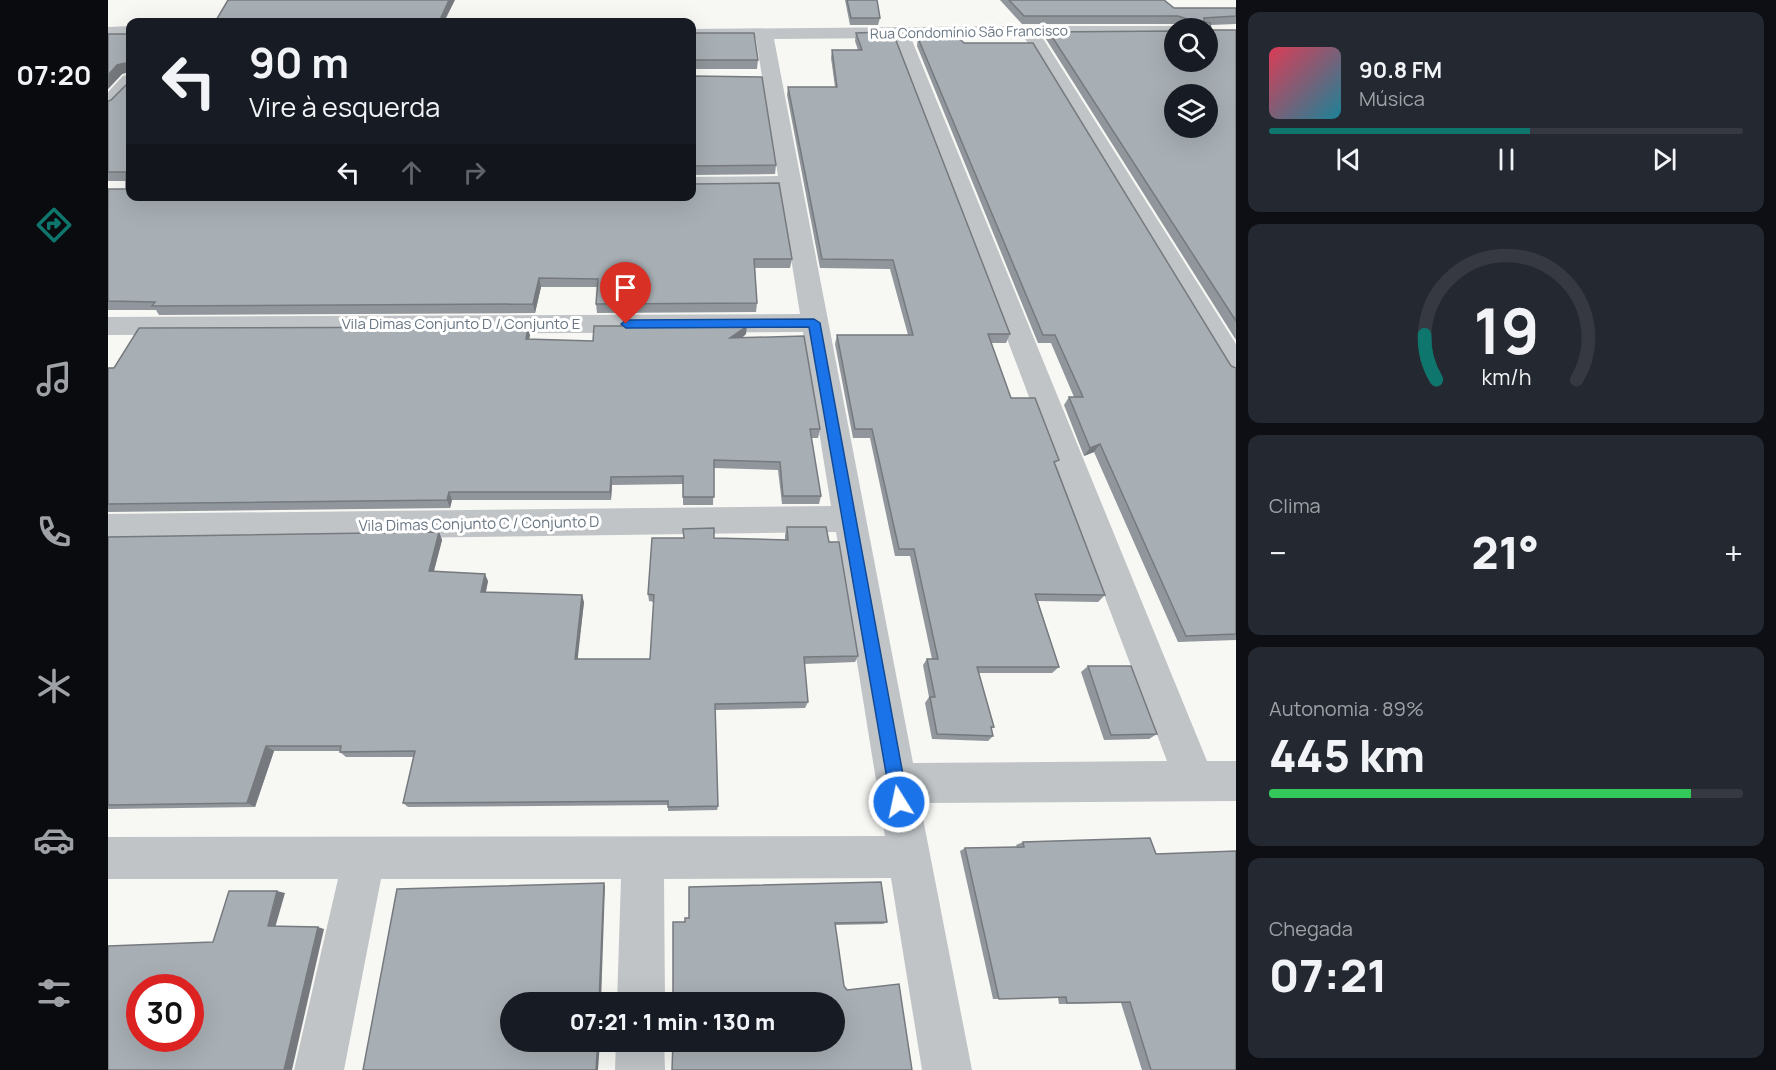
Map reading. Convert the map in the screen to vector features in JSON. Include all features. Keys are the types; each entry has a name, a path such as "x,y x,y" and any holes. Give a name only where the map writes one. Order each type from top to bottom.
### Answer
{"street":[{"path":"108,32 126,31"},
{"path":"1029,31 1236,366"},
{"name":"Rua Condomínio São Francisco","path":"696,34 1164,31"},
{"path":"900,33 1195,782"},
{"path":"764,34 760,77 790,183 947,1070"},
{"path":"108,104 126,84"},
{"path":"696,184 790,183"},
{"name":"Vila Dimas Conjunto D / Conjunto E","path":"108,326 814,323"},
{"name":"Vila Dimas Conjunto C / Conjunto D","path":"108,528 849,519"},
{"path":"896,783 1236,782"},
{"path":"641,992 643,856"},
{"path":"110,864 364,858 909,856"},
{"path":"320,1070 364,858"},
{"path":"640,1052 640,1070"}],"building":[{"path":"228,0 449,0 441,18 217,18"},
{"path":"847,0 877,0 880,18 851,18"},
{"path":"1009,0 1164,0 1174,8 1236,8 1236,16 1184,18 1178,16 1024,16"},
{"path":"1218,30 1236,30 1236,321 1049,32 1164,31 1164,72 1218,72"},
{"path":"883,32 883,38 895,38 1010,334 988,334 1011,398 1035,398 1059,460 1054,462 1105,595 1035,594 1059,667 977,667 994,727 991,727 993,736 937,734 930,697 935,697 927,659 938,659 914,549 899,549 872,429 855,429 837,335 913,335 893,260 822,259 788,87 837,87 832,50 862,50 856,33"},
{"path":"696,33 754,33 758,60 696,60"},
{"path":"108,34 126,34 126,64 117,65 108,75"},
{"path":"958,37 964,43 1033,43 1231,366 1236,368 1236,634 1186,636 1100,444 1090,448 1069,397 1083,397 1055,335 1043,335 918,38"},
{"path":"696,76 762,77 776,165 696,166"},
{"path":"126,85 126,172 108,172 108,101"},
{"path":"779,183 792,259 754,259 757,303 596,304 598,279 539,278 533,304 152,306 155,302 108,301 108,189 126,189 126,201 696,201 696,184"},
{"path":"594,326 747,326 730,338 804,336 820,429 810,429 821,496 783,496 780,462 714,460 714,497 683,497 683,476 611,477 610,492 449,492 447,500 108,504 108,368 114,368 139,328 528,327 526,339 593,341"},
{"path":"787,527 826,527 829,542 839,542 858,656 804,657 808,702 715,704 718,806 668,807 668,801 403,803 415,751 340,752 341,746 266,746 247,803 108,805 108,537 439,532 429,571 485,574 481,592 582,595 575,659 650,659 654,595 648,594 652,538 684,538 683,529 714,528 714,538 788,540"},
{"path":"1088,666 1131,666 1157,734 1111,735"},
{"path":"1150,838 1156,854 1236,851 1236,1070 1151,1070 1130,1002 1067,1003 1066,997 999,999 965,848 1024,847 1023,842"},
{"path":"881,882 887,922 835,923 844,986 847,990 899,984 912,1070 672,1070 673,1052 845,1052 845,992 673,992 673,922 685,922 685,918 689,918 689,887"},
{"path":"604,883 599,992 500,992 500,1052 597,1052 596,1070 363,1070 397,889"},
{"path":"229,891 277,891 268,926 318,927 284,1070 108,1070 108,946 213,942"}],"route":[{"path":"626,324 814,323 899,802"}]}
